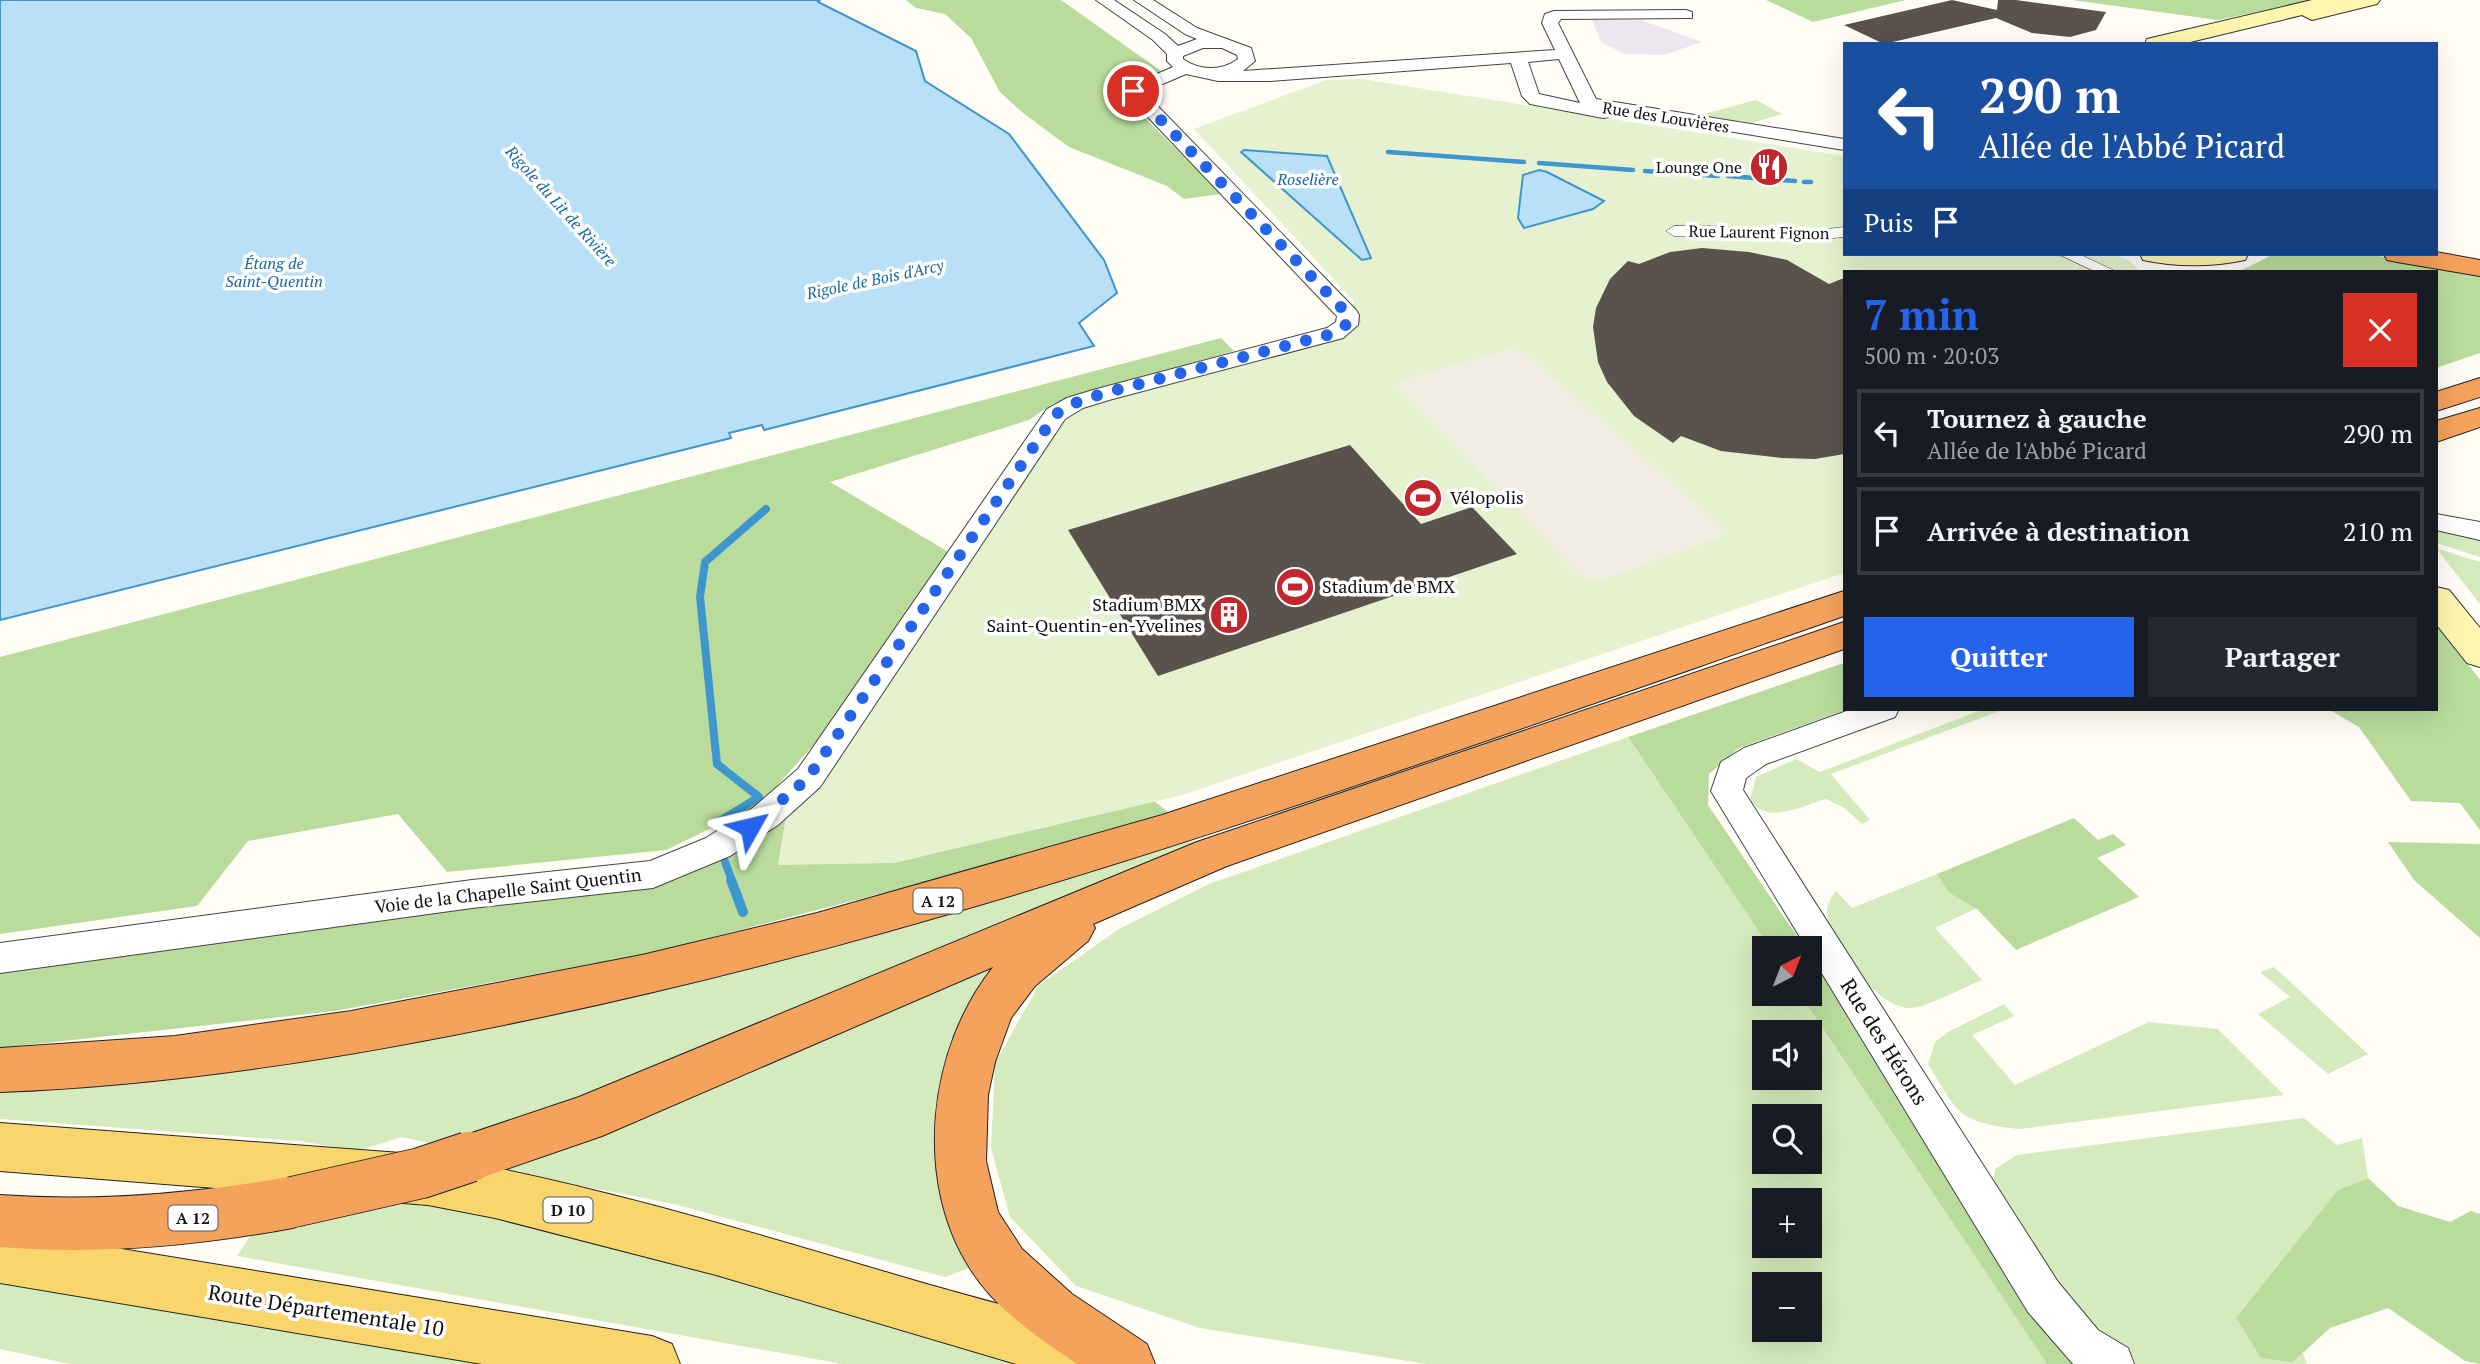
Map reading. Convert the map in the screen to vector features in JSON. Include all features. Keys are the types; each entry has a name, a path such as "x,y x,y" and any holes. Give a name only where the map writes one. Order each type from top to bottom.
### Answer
{"highway":[{"path":"2409,256 2480,268"},
{"path":"2438,401 2480,387"},
{"path":"2438,431 2480,417"},
{"name":"A 12","path":"0,1070 157,1058 380,1027 556,995 790,942 1104,852 1843,603"},
{"name":"A 12","path":"0,1220 92,1225 224,1215 421,1173 596,1114 1144,881 1281,829 1843,635"},
{"path":"1127,1364 1044,1307 987,1249 964,1185 961,1109 978,1037 993,1004 1008,983 1044,947 1144,881"}],"main road":[{"path":"2163,42 2337,0"},
{"path":"2199,42 2370,0"},
{"path":"2148,256 2173,270"},
{"path":"2182,256 2210,256"},
{"path":"2439,591 2480,625"},
{"path":"2439,591 2480,654"},
{"name":"D 10","path":"0,1147 428,1180 482,1190 716,1248 892,1302 1119,1364"},
{"name":"Route Départementale 10","path":"0,1256 652,1364"}],"street":[{"path":"1104,0 1159,37 1187,64 1244,77 1378,69 1401,74 1436,68 1519,62 1563,54"},
{"path":"1142,0 1191,31 1241,48 1258,64 1298,75"},
{"name":"Rue des Louvières","path":"1686,15 1560,13 1551,17 1550,23 1584,99 1597,106 1843,145"},
{"path":"1187,64 1201,43 1225,43"},
{"path":"1187,64 1234,69 1242,65 1248,56"},
{"name":"Rue des Louvières","path":"1519,62 1531,96 1546,104 1843,152"},
{"name":"Voie de la Chapelle Saint Quentin","path":"0,958 472,894 653,873 718,848 766,816 808,778 1056,414 1075,403 1101,394 1335,333 1347,324 1348,315 1338,304 1133,91 1187,64"},
{"name":"Rue Laurent Fignon","path":"1674,230 1712,229 1806,236 1843,232"},
{"path":"2071,256 2105,270"},
{"path":"2438,522 2480,531"},
{"name":"Rue des Hérons","path":"1879,711 1755,756 1731,771 1727,791 2043,1297 2083,1345 2112,1364"}],"shaded area":[{"path":"1592,20 1641,20 1702,42 1664,55 1625,54 1601,42"},
{"path":"1511,349 1526,354 1719,524 1723,532 1718,538 1600,580 1585,578 1575,570 1398,386 1405,379"}],"green space":[{"path":"906,0 1061,0 1161,71 1126,87 1124,97 1221,194 1184,199 1167,186 1069,147 1000,92 971,38 945,14 916,8"},
{"path":"1766,0 1906,0 1813,22"},
{"path":"2072,0 2314,0 2218,20"},
{"name":"Vélopolis","path":"1362,79 1843,156 1843,256 2117,256 2128,260 2139,270 1843,270 1843,573 1179,796 894,863 778,865 790,791 1056,423 1078,409 1338,337 1361,322 1353,300 1194,129 1326,80"},
{"path":"1756,100 1782,114 1752,123 1700,115"},
{"path":"2270,256 2379,256 2480,274 2480,353 2438,367 2438,270 2242,270"},
{"path":"1435,283 1124,777 1168,812 941,878 651,953 335,1011 0,1048 0,973 634,882 691,864 1350,329 1360,318 1353,304"},
{"path":"1221,338 1234,351 1054,403 1029,420 830,482 952,554 840,715 761,804 666,850 447,872 398,814 248,841 197,906 0,934 0,657"},
{"path":"2438,529 2480,539 2480,557 2438,544"},
{"path":"2438,549 2480,562 2480,604 2438,551"},
{"path":"2438,624 2480,680 2480,830 2460,803 2411,801 2359,727 2332,711 2438,711"},
{"path":"1843,663 1843,711 1739,748 1709,774 1708,805 1797,936 1762,936 1628,737"},
{"path":"1979,711 2000,711 1831,774 1870,820 1862,824 1843,807 1826,799 1774,813 1757,807 1750,799 1756,777 1796,759 1820,772"},
{"path":"1628,737 1762,936 1752,936 1752,1006 1808,1006 1817,1020 1752,1020 1752,1090 1822,1090 1822,1027 2047,1364 1427,1364 1200,1328 1076,1286 1010,1217 991,1148 995,1063 1039,985 1119,929 1209,884"},
{"path":"2074,818 2098,840 2113,834 2126,845 2097,858 2139,897 2016,950 1977,909 1948,892 1937,874"},
{"path":"1205,840 588,1099 448,1147 401,1137 357,1151 300,1141 0,1119 0,1092 51,1090 246,1068 1180,842"},
{"path":"2388,842 2480,844 2480,938 2414,880"},
{"path":"1937,874 1948,892 1977,908 1935,928 1982,980 1918,1007 1898,1005 1869,986 1844,955 1829,923 1828,905 1836,891 1852,908"},
{"path":"1008,951 944,1189 969,1268 945,1277 674,1204 505,1171 619,1125"},
{"path":"2274,967 2368,1054 2328,1074 2258,1014 2290,997 2260,972"},
{"path":"1822,973 2084,1364 2047,1364 1822,1027 1822,1020 1817,1020 1808,1006 1822,1006"},
{"path":"2004,1004 2014,1016 1972,1035 2015,1085 2149,1022 2218,1029 2284,1095 2020,1129 1984,1123 1962,1113 1954,1105 1928,1064 1935,1042 1948,1032"},
{"path":"2304,1118 2337,1145 2362,1138 2368,1178 2338,1190 2293,1362 2303,1353 2307,1364 2131,1364 2090,1331 1993,1188 1995,1169 2017,1155"},
{"path":"2368,1178 2398,1206 2450,1222 2471,1211 2480,1214 2480,1364 2465,1361 2388,1308 2330,1328 2293,1362 2261,1358 2236,1318 2338,1190"},
{"path":"426,1195 706,1269 1013,1364 843,1364 237,1256 253,1232"},
{"path":"0,1267 523,1364 70,1364 0,1349"}],"water":[{"name":"Étang de Saint-Quentin","path":"0,0 820,0 818,2 916,51 925,81 1009,134 1104,260 1117,293 1079,323 1094,346 764,430 762,425 729,433 731,438 0,620"},
{"name":"Roselière","path":"1244,150 1327,156 1371,258 1362,260 1241,152"},
{"path":"1539,170 1604,201 1593,209 1524,228 1518,218 1523,175"}],"building":[{"path":"1952,0 1997,10 1998,0 2016,0 2106,12 2096,30 2070,37 2032,33 1996,18 1893,42 1880,42 1844,25"},
{"path":"1702,248 1749,252 1787,260 1829,284 1843,278 1843,454 1815,459 1782,458 1721,451 1681,436 1673,443 1634,416 1607,382 1598,362 1593,327 1596,308 1610,279 1628,261 1639,264 1670,252"},
{"name":"Stadium BMX Saint-Quentin-en-Yvelines","path":"1350,445 1421,524 1472,507 1517,554 1158,676 1068,530"}],"waterway":[{"path":"1388,152 1524,162"},
{"path":"1539,163 1633,170"},
{"path":"1645,171 1718,176"},
{"path":"1728,176 1795,181"},
{"path":"1804,182 1811,182"},
{"path":"717,823 759,797 717,764 700,597 705,562 766,509"},
{"path":"723,856 732,881"},
{"path":"731,880 743,912"}],"place":[{"name":"Lounge One","path":"1769,167"},
{"name":"Vélopolis","path":"1423,498"},
{"name":"Stadium de BMX","path":"1295,587"},
{"name":"Stadium BMX Saint-Quentin-en-Yvelines","path":"1229,615"}],"route":[{"path":"750,827 808,778 1056,414 1075,403 1101,394 1335,333 1347,324 1348,315 1338,304 1133,91"}],"water label":[{"name":"Rigole du Lit de Rivière","path":"561,206"},
{"name":"Rigole de Bois d'Arcy","path":"875,279"}]}
